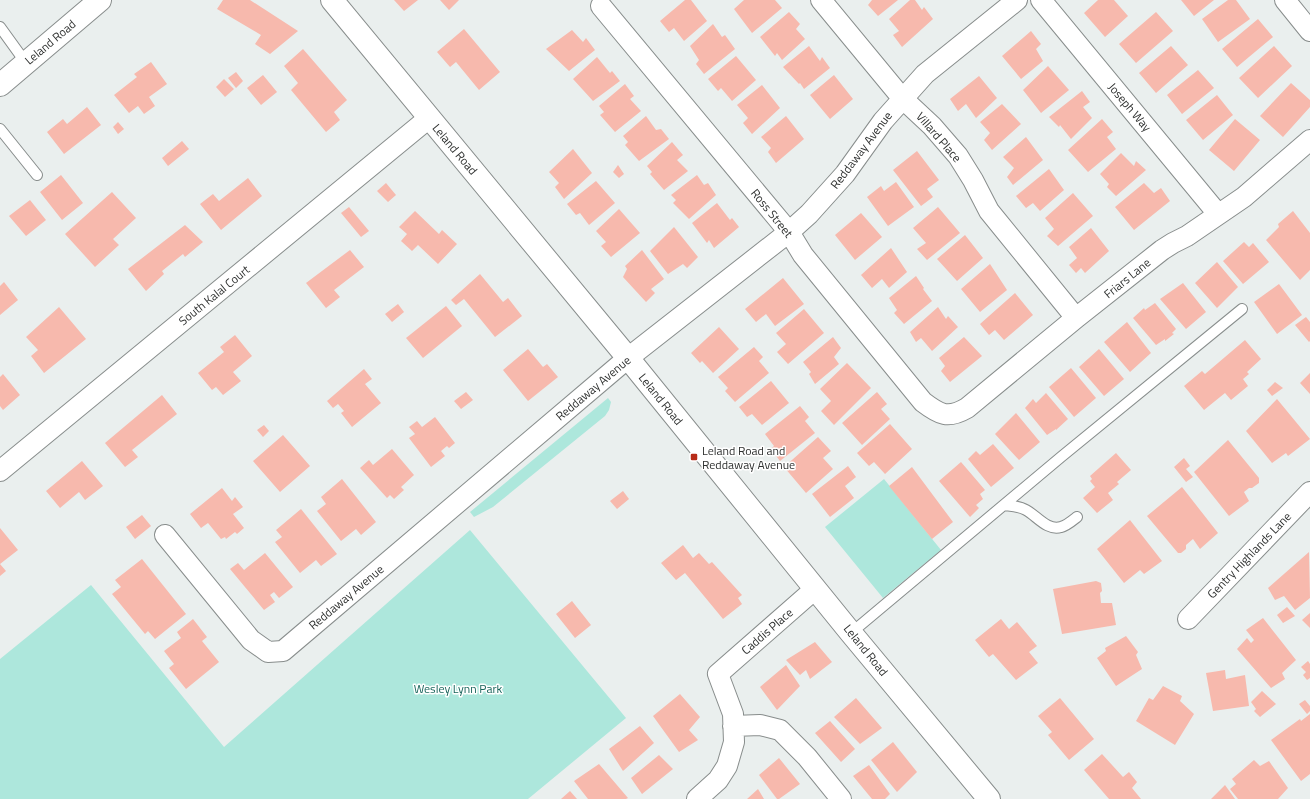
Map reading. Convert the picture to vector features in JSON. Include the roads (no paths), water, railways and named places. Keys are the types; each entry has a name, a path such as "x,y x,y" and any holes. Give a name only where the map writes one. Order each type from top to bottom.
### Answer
{"street":[{"name":"Leland Road","path":"0,85 100,0"},
{"name":"Leland Road","path":"332,0 628,358 989,799"},
{"name":"Villard Place","path":"821,0 902,98 932,126 958,156 990,211 1076,318"},
{"name":"Reddaway Avenue","path":"165,535 251,640 268,652 283,650 628,358 790,232 809,214 845,174 867,141 902,98 925,74 1017,0"},
{"name":"Joseph Way","path":"1041,0 1218,214"},
{"path":"1285,0 1310,31"},
{"name":"Ross Street","path":"601,6 790,232 803,255 923,402 934,411 946,415"},
{"name":"South Kalal Court","path":"0,471 429,118"},
{"name":"Friars Lane","path":"946,415 958,414 967,408 1076,318 1162,250 1172,243 1187,236 1244,197 1310,140"},
{"name":"Gentry Highlands Lane","path":"1188,619 1310,492"},
{"name":"Caddis Place","path":"733,726 733,714 718,674 816,589"},
{"path":"697,799 718,780 727,766 734,742 733,726 760,725 780,730 807,757 841,799"}],"lane":[{"path":"0,27 26,63"},
{"path":"0,129 37,175"},
{"path":"852,633 1004,505 1242,309"},
{"path":"1004,505 1020,507 1027,510 1044,524 1053,528 1062,527 1077,517"}],"place":[{"name":"Leland Road and Reddaway Avenue","path":"694,457"}],"park label":[{"name":"Wesley Lynn Park","path":"458,688"}]}
